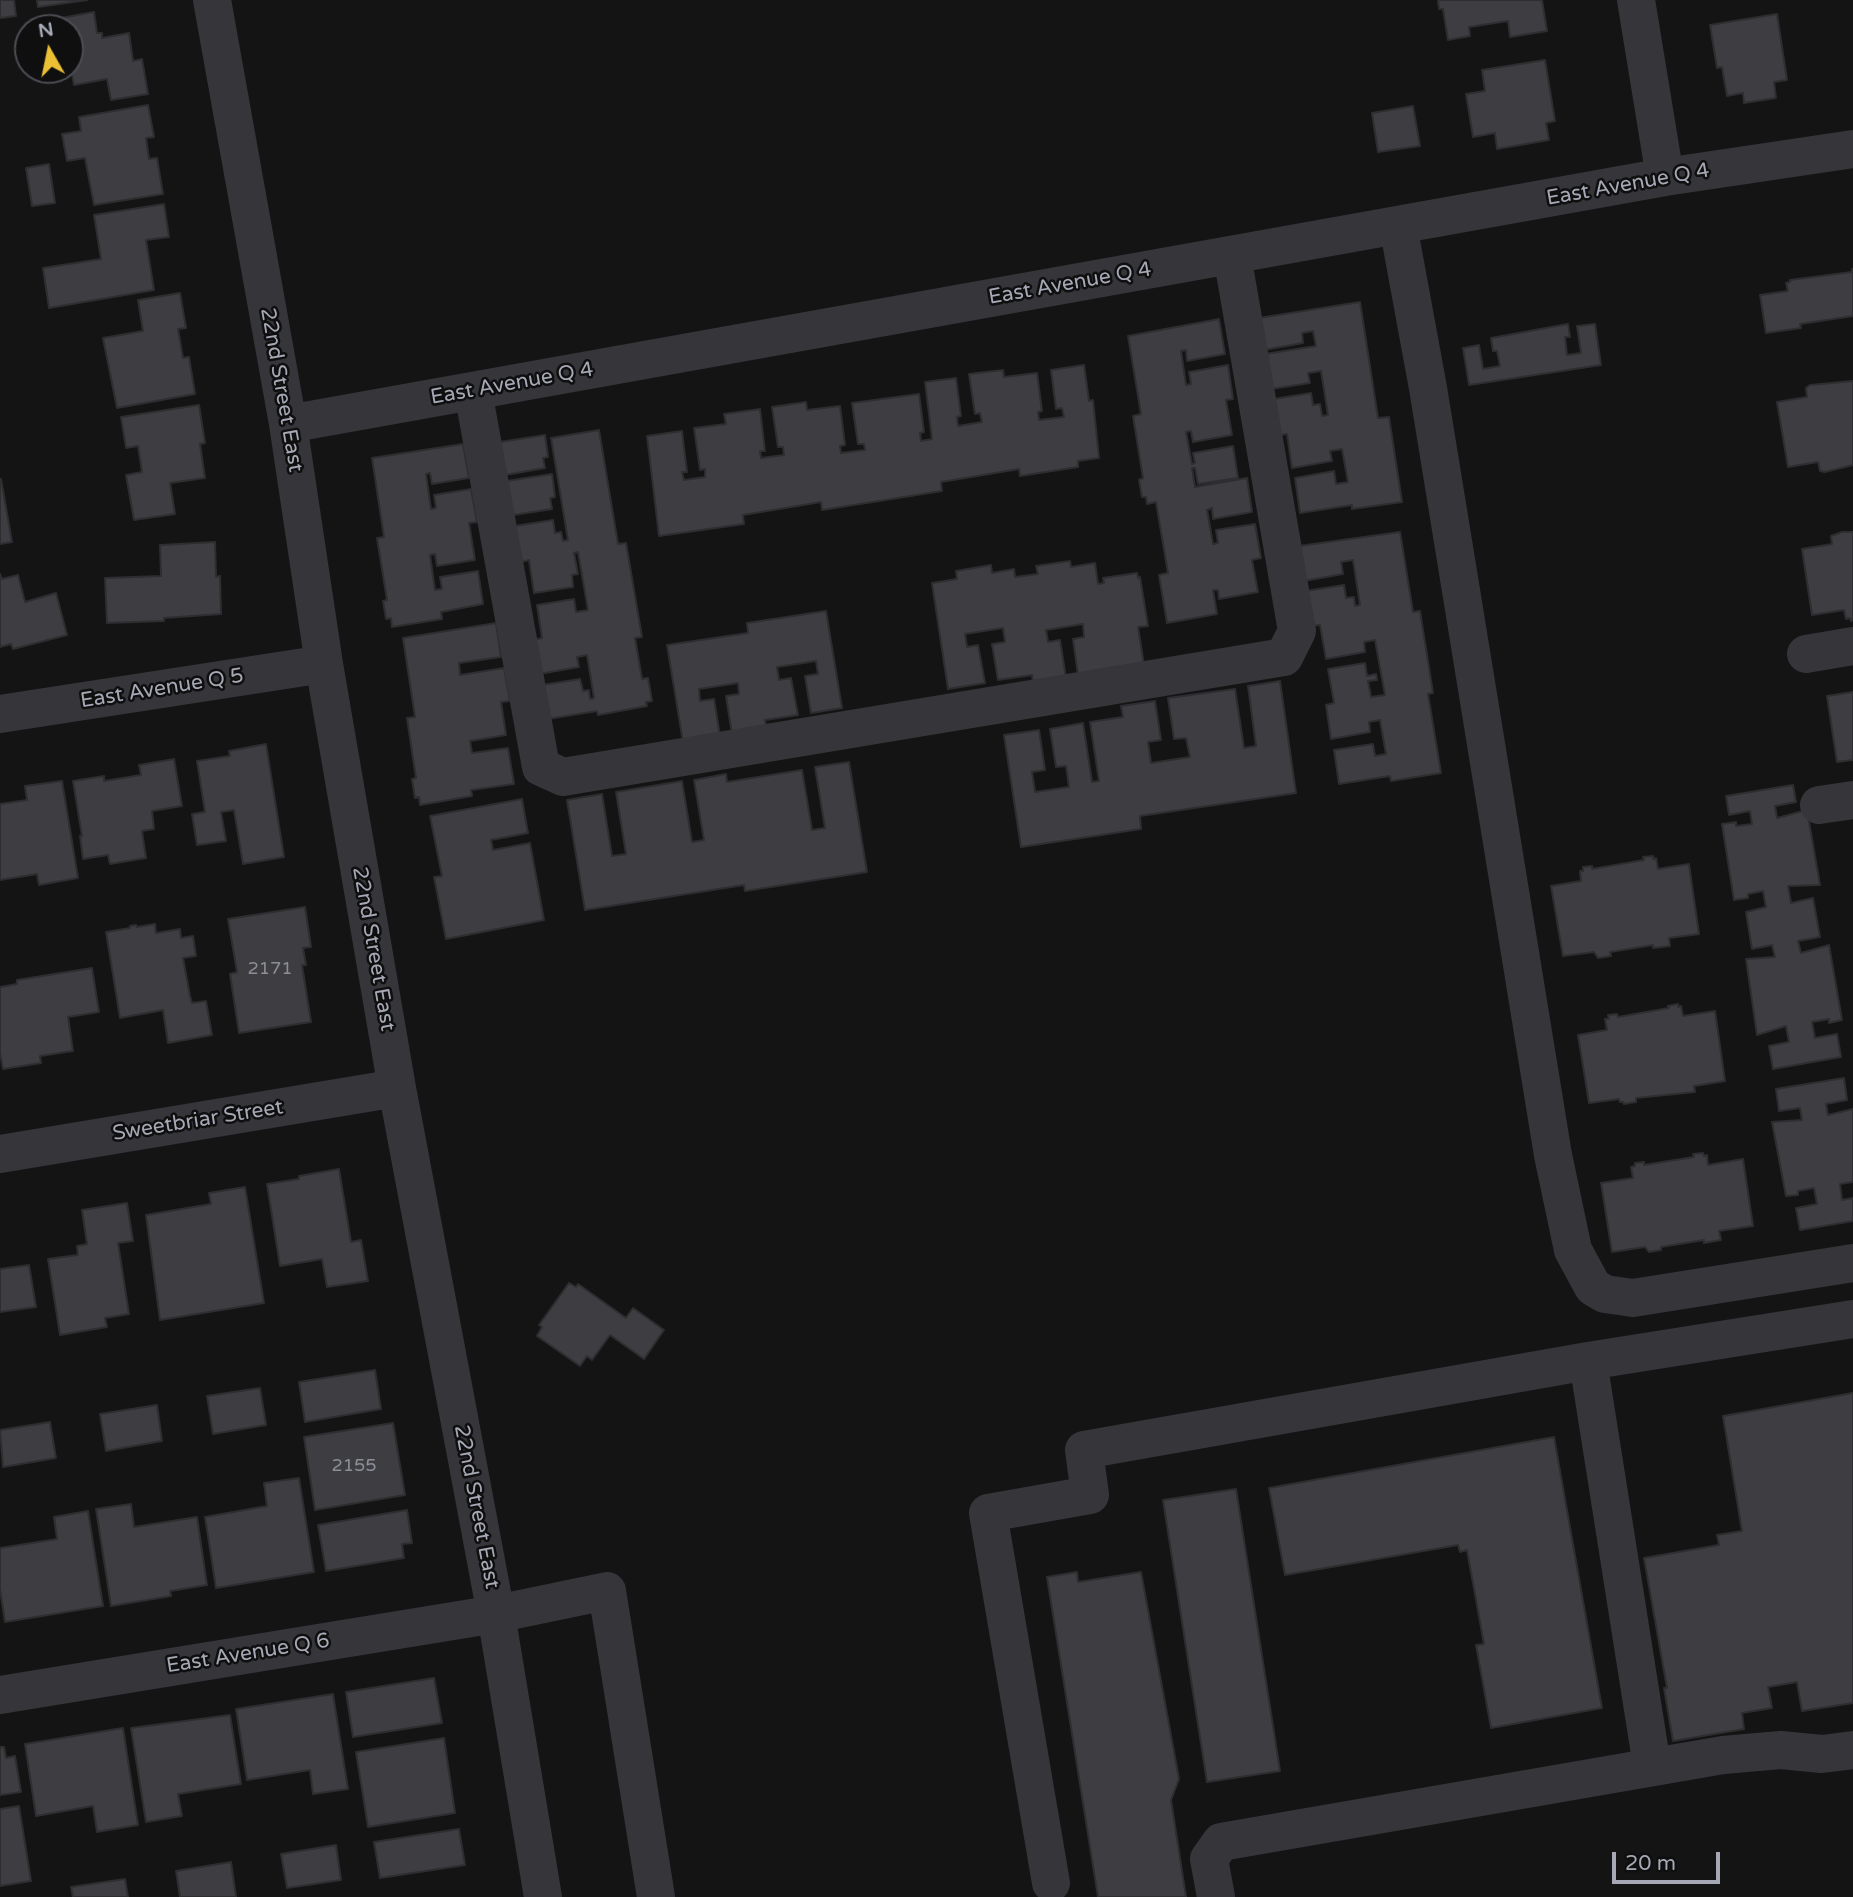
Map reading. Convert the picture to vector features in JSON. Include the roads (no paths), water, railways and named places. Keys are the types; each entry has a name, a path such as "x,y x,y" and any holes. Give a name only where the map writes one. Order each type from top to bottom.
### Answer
{"street":[{"name":"22nd Street East","path":"212,0 288,424 324,664 397,1088 496,1614 543,1897"},
{"path":"1636,0 1665,177"},
{"name":"East Avenue Q 4","path":"288,424 1665,177 1853,149"},
{"path":"1398,225 1430,402 1553,1155 1573,1250 1593,1287 1605,1294 1633,1298 1853,1263"},
{"path":"473,391 541,767 563,777 1284,657 1297,631 1233,255"},
{"path":"1806,654 1853,646"},
{"name":"East Avenue Q 5","path":"0,714 324,664"},
{"name":"Sweetbriar Street","path":"0,1154 397,1088"},
{"path":"1051,1883 988,1513 1090,1495 1084,1450 1588,1360 1853,1319"},
{"path":"1588,1360 1652,1766"},
{"name":"East Avenue Q 6","path":"0,1695 496,1614 607,1591 656,1897"},
{"path":"1216,1897 1209,1859 1221,1842 1723,1755 1782,1750 1822,1754 1853,1750"}]}
